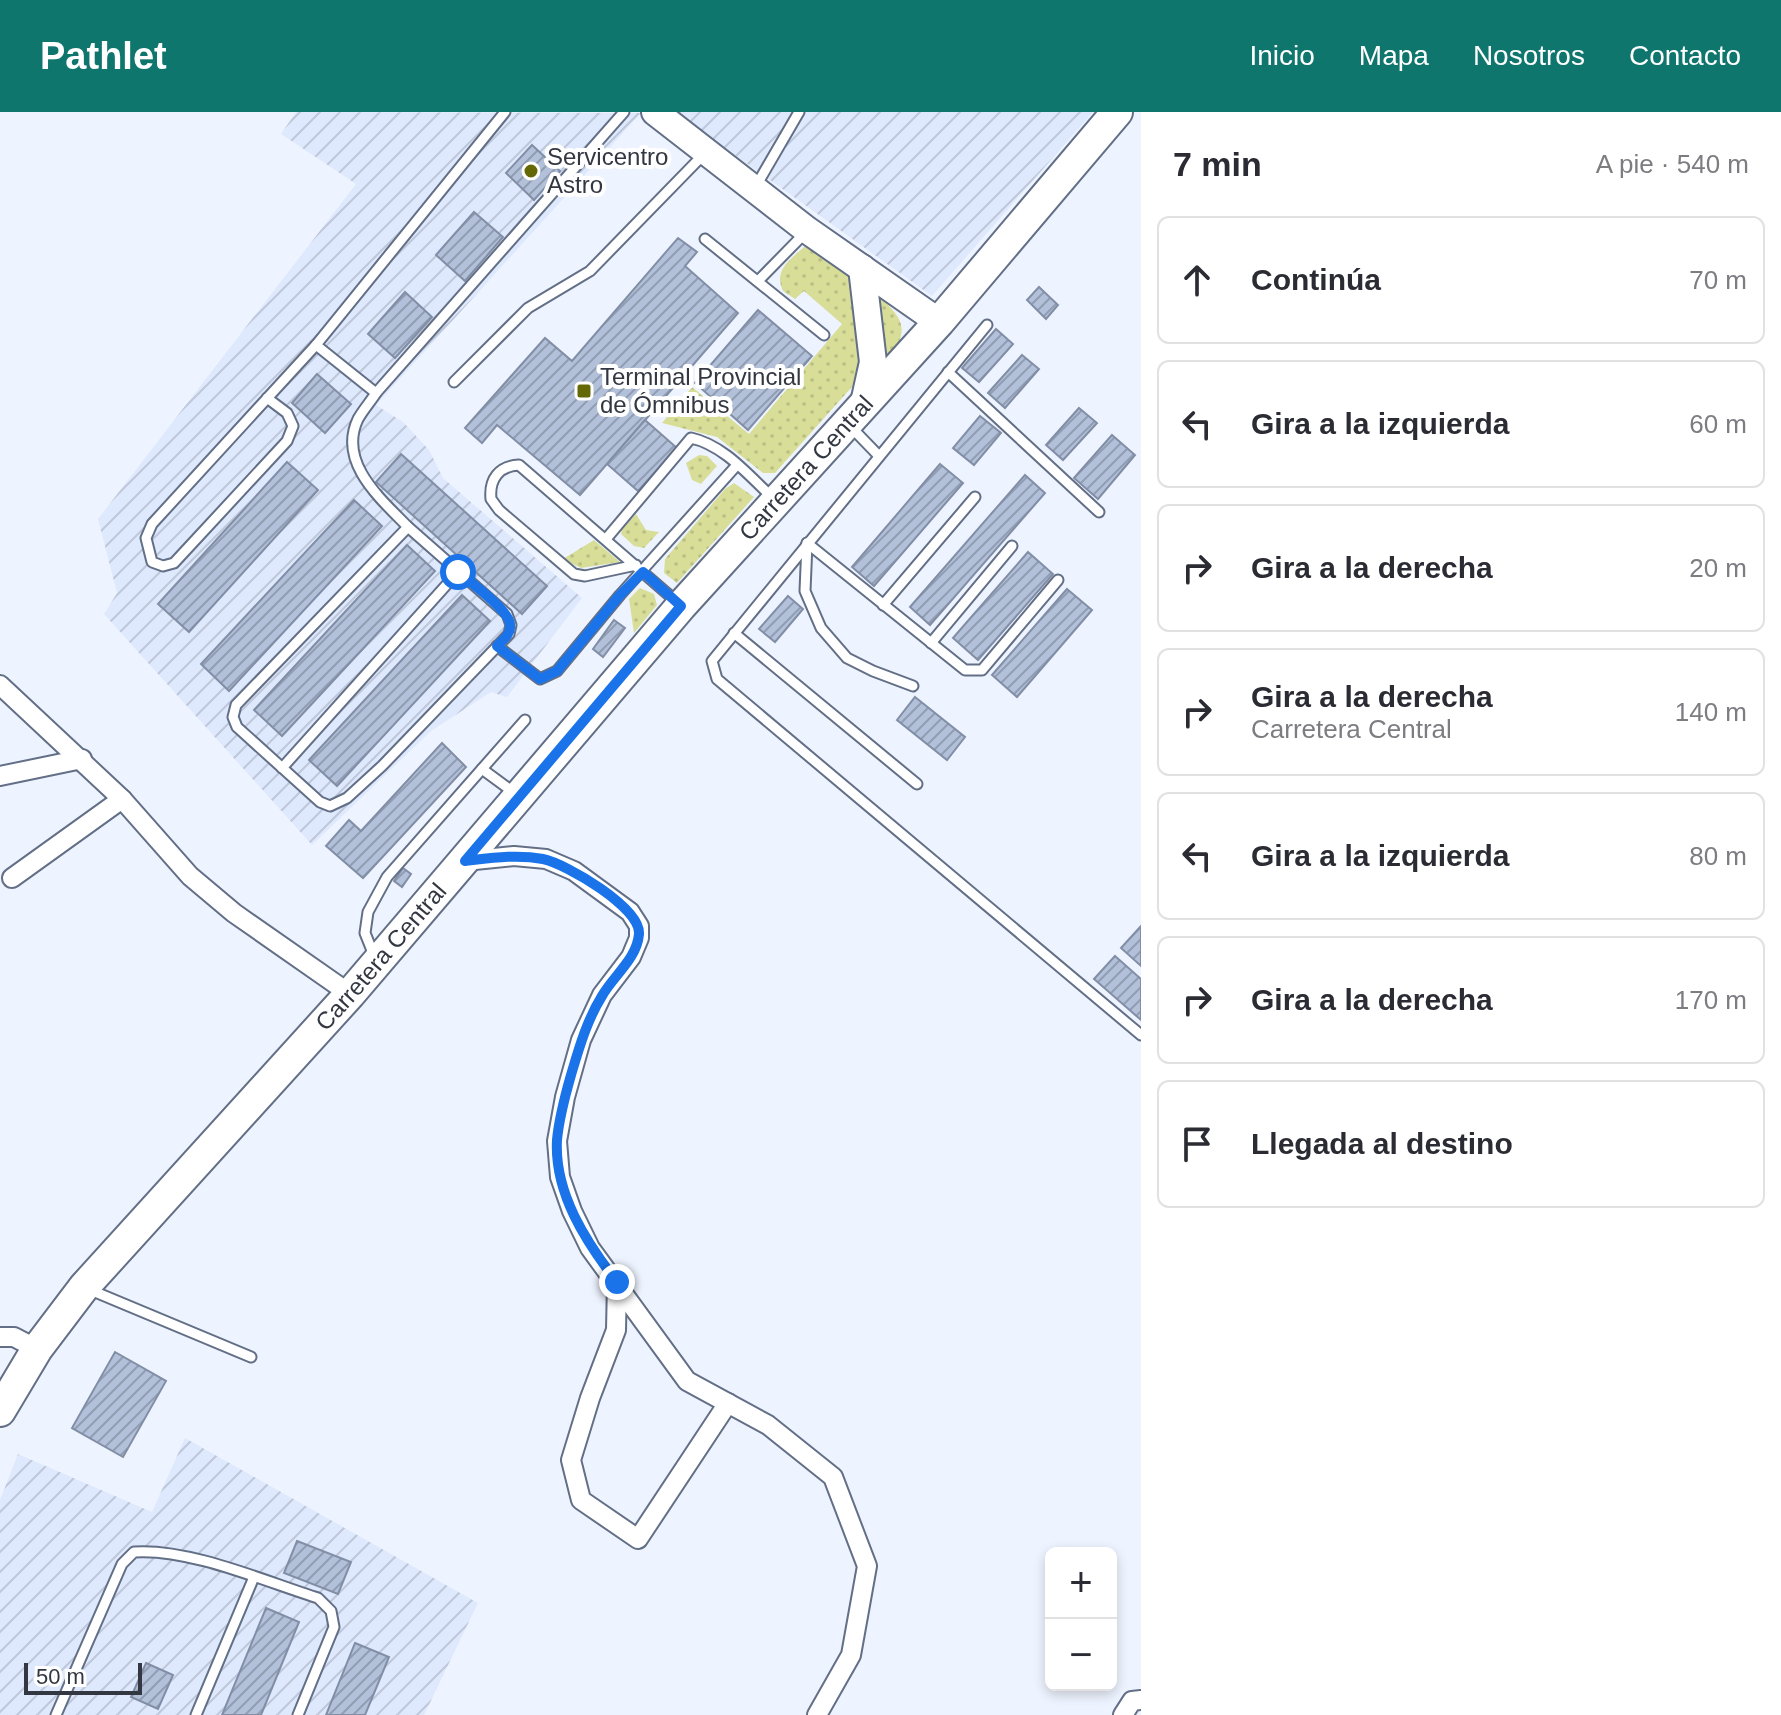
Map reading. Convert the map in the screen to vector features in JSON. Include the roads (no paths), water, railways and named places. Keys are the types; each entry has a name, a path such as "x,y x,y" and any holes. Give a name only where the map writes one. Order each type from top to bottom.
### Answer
{"main road":[{"name":"Carretera Central","path":"0,1411 37,1349 84,1287 350,994 681,606 939,322 1117,112"}],"street":[{"path":"655,112 807,230 939,322"},
{"path":"856,414 873,362 862,268"},
{"path":"0,685 122,799 190,876 234,913 350,994"},
{"path":"0,776 82,759"},
{"path":"12,878 122,799"},
{"path":"465,861 514,856 546,859 574,871 630,912 639,926 639,938 631,957 602,995 581,1040 557,1141 560,1177 590,1248 687,1381 768,1425 833,1477 867,1566 851,1655 817,1715"},
{"path":"617,1282 616,1330 571,1460 581,1500 638,1539 728,1403"},
{"path":"0,1337 14,1337 37,1349"},
{"path":"1123,1715 1132,1701 1141,1700"}],"lane":[{"path":"267,398 287,413 293,426 287,441 174,563 163,566 152,562 146,538 152,524 267,398 316,345 505,112"},
{"path":"408,527 236,705 233,717 237,727 320,802 330,806 347,798 382,766 509,634 511,625 507,614 408,527 363,479 354,446 357,421 376,393 623,112"},
{"path":"754,189 799,112"},
{"path":"454,382 528,308 590,271 705,153"},
{"path":"758,281 807,230"},
{"path":"705,239 824,335"},
{"path":"987,325 712,661 717,679 1141,1035"},
{"path":"316,345 376,393"},
{"path":"948,372 1099,512"},
{"path":"856,414 879,456"},
{"path":"606,539 691,438 706,441 775,500"},
{"path":"639,569 585,576 574,574 499,510 491,499 493,479 507,466 519,465 606,539 681,606"},
{"path":"497,646 540,679 557,671 639,569 737,465"},
{"path":"883,605 975,497"},
{"path":"807,543 965,670 982,670 1058,580"},
{"path":"807,543 805,591 821,628 847,658 913,686"},
{"path":"931,643 1012,546"},
{"path":"282,768 458,572"},
{"path":"734,633 917,784"},
{"path":"376,962 365,933 368,912 387,877 525,720"},
{"path":"482,769 519,796"},
{"path":"84,1287 251,1357"},
{"path":"56,1715 122,1564 134,1552 151,1551 194,1559 318,1598 331,1611 334,1627 298,1715"},
{"path":"196,1715 254,1577"}],"place":[{"name":"Servicentro Astro","path":"531,171"},
{"name":"Terminal Provincial de Ómnibus","path":"584,391"}]}
